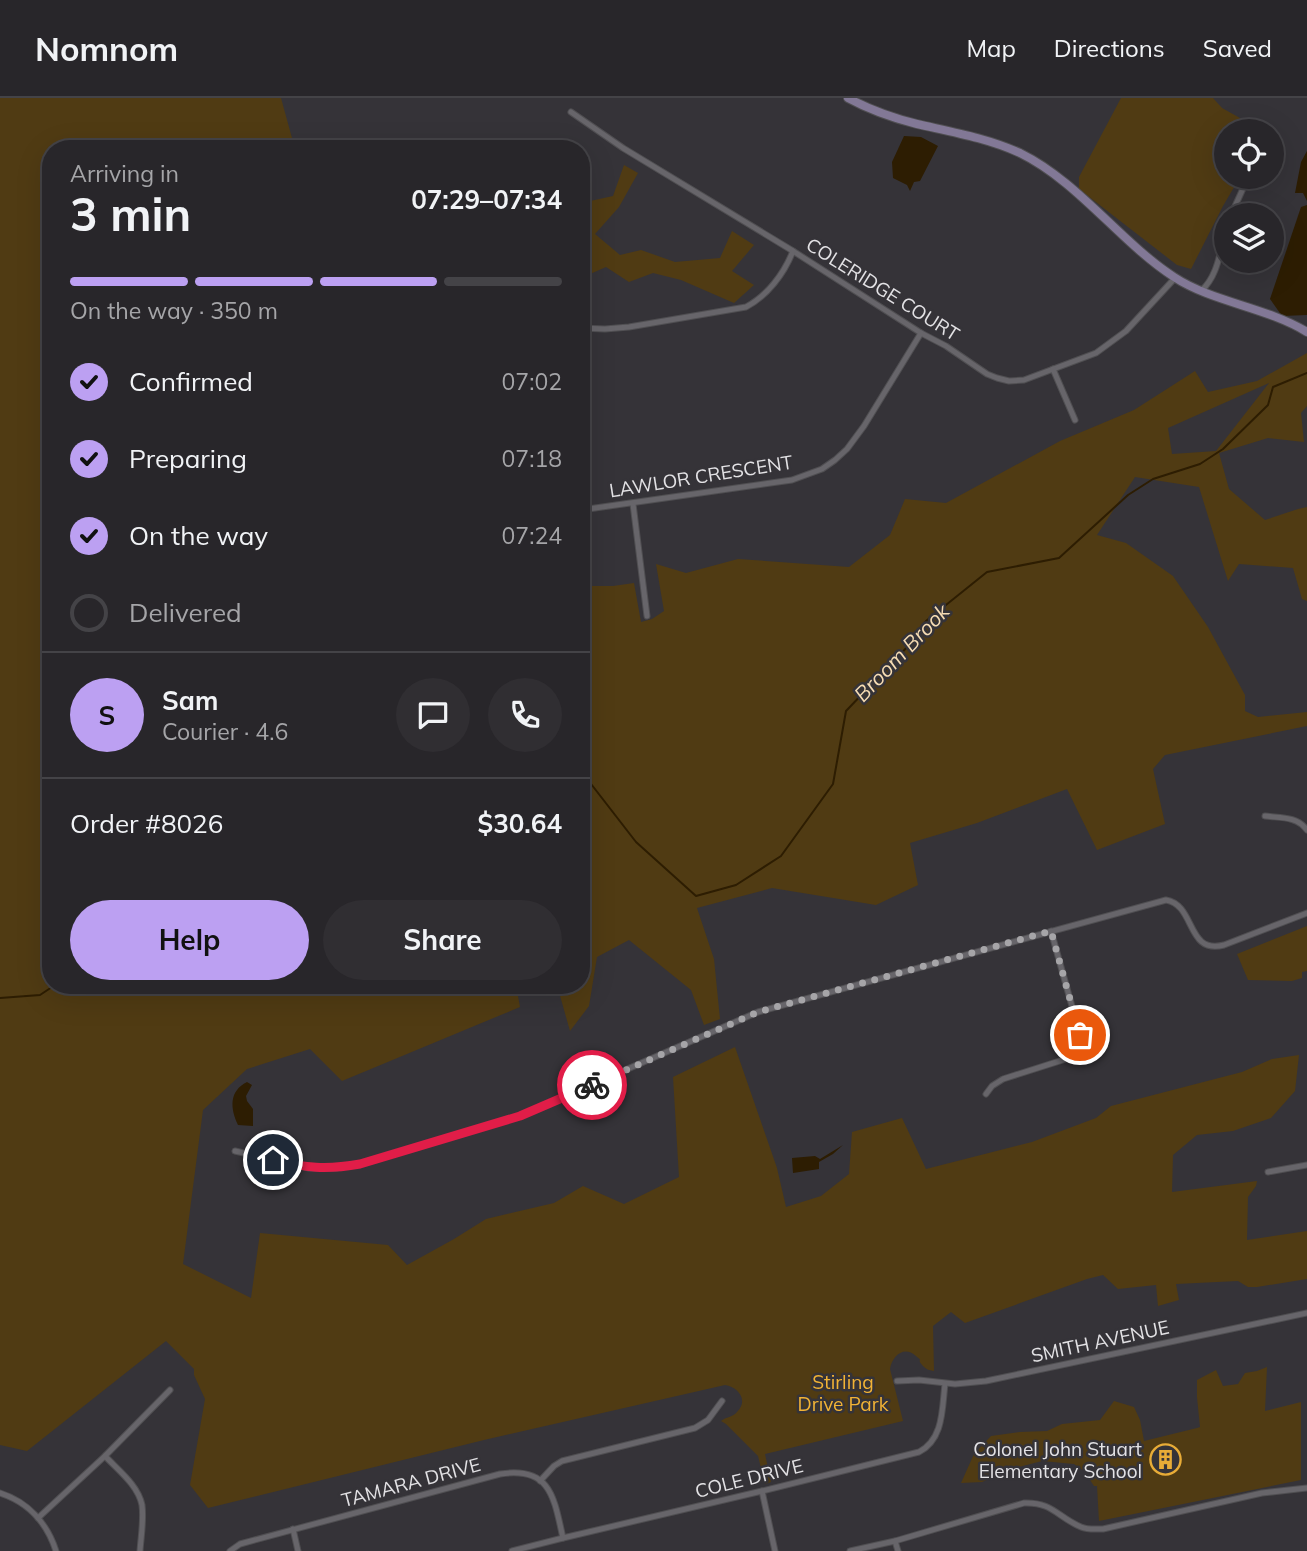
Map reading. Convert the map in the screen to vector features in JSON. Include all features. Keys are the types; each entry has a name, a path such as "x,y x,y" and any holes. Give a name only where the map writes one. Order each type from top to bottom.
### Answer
{"main road":[{"path":"848,98 886,116 966,134 1022,154 1068,185 1175,278 1277,317 1307,332"}],"street":[{"name":"COLERIDGE COURT","path":"571,112 623,148 793,251 987,374 1003,380 1024,380 1088,357 1118,338 1175,278"},
{"path":"590,328 629,327 746,307 773,285 785,269 793,251"},
{"path":"1201,290 1214,273"},
{"name":"LAWLOR CRESCENT","path":"590,509 792,480 826,466 854,441 921,333"},
{"path":"1053,369 1074,420"},
{"path":"634,503 647,616"},
{"path":"1265,816 1296,820 1307,830"},
{"path":"235,1150 309,1168 336,1168 360,1164 520,1116 758,1012 1168,900 1181,908 1200,941 1207,946 1217,947 1307,913"},
{"path":"986,1094 1003,1079 1069,1058 1080,1046 1080,1032 1051,931"},
{"path":"1268,1172 1307,1165"},
{"name":"SMITH AVENUE","path":"897,1381 919,1380 945,1384 986,1381 1307,1313"},
{"name":"COLE DRIVE","path":"512,1551 922,1450 933,1442 939,1430 945,1384"},
{"path":"38,1518 170,1390"},
{"path":"563,1538 552,1496 540,1480 554,1466 562,1461 695,1429 708,1420 722,1401"},
{"path":"105,1455 139,1496 143,1514 140,1551"},
{"name":"TAMARA DRIVE","path":"230,1551 240,1544 500,1474 524,1473 540,1480"},
{"path":"850,1551 895,1541 1024,1503 1044,1505 1088,1529 1103,1529 1262,1493 1307,1488"},
{"path":"762,1491 775,1551"},
{"path":"0,1493 26,1506 38,1518 56,1551"},
{"path":"293,1529 298,1551"},
{"path":"895,1541 898,1551"}],"green space":[{"name":"Stirling Drive Park","path":"0,98 281,98 293,140 42,140 42,994 518,994 520,1007 342,1081 310,1049 247,1069 203,1110 183,1264 251,1298 260,1233 388,1245 407,1265 486,1219 554,1203 583,1186 624,1204 679,1177 673,1077 735,1047 777,1168 786,1207 821,1196 849,1174 852,1132 902,1118 926,1169 1032,1142 1096,1118 1111,1106 1242,1072 1272,1059 1299,1055 1295,1091 1271,1118 1233,1131 1197,1135 1173,1155 1172,1192 1257,1181 1248,1197 1247,1240 1307,1231 1307,1279 1257,1287 1248,1287 1238,1281 1176,1284 1179,1300 1158,1306 1156,1285 1118,1289 1103,1275 965,1323 951,1312 933,1326 934,1371 926,1368 919,1358 907,1352 896,1356 891,1364 903,1421 765,1454 771,1482 765,1484 758,1456 721,1421 735,1414 742,1403 738,1391 725,1385 484,1440 208,1508 190,1485 205,1399 194,1369 166,1341 27,1451 0,1445"},
{"path":"1121,98 1213,98 1222,108 1242,119 1214,119 1214,189 1233,189 1225,203 1214,203 1214,224 1191,269 1177,265 1079,189 1079,177"},
{"path":"624,165 638,173 619,207 595,234 620,255 641,250 675,262 720,258 732,231 754,245 732,271 754,285 734,303 681,280 653,273 629,282 606,267 590,274 590,201 613,196"},
{"path":"1307,353 1307,406 1301,413 1304,442 1268,438 1219,453 1229,489 1265,520 1307,507 1307,601 1302,599 1293,568 1239,564 1228,581 1199,487 1135,477 1097,535 1126,543 1173,576 1208,627 1245,695 1245,711 1258,717 1307,712 1307,726 1165,755 1153,769 1165,824 1097,850 1067,789 977,823 910,843 918,885 876,905 772,888 697,908 714,959 720,1019 704,1025 691,990 629,940 597,957 589,1006 570,1031 560,994 590,994 590,586 634,583 641,622 664,611 656,564 686,573 738,559 849,567 890,535 905,499 946,503 1060,441 1134,410 1195,371 1208,392 1257,381","holes":["1269,383 1216,451 1172,454 1168,428"]},
{"path":"1307,926 1307,971 1302,972 1302,978 1292,981 1248,980 1237,954"},
{"path":"1267,1367 1265,1411 1301,1402 1301,1480 1099,1521 1097,1486 1074,1464 1042,1461 1015,1468 982,1482 961,1483 974,1454 991,1436 1047,1431 1062,1424 1100,1420 1114,1401 1134,1407 1144,1441 1197,1428 1200,1427 1197,1380 1216,1370 1223,1386 1238,1384 1245,1373"}],"shaded area":[{"path":"904,136 921,137 938,146 920,181 914,182 910,191 907,185 893,178 892,162"},
{"path":"1307,151 1307,201 1303,193 1295,193 1301,162"},
{"path":"1307,205 1307,315 1282,316 1270,299 1279,273 1284,273 1284,257 1301,207"},
{"path":"247,1082 252,1085 246,1096 253,1109 253,1126 238,1125 233,1112 234,1095"},
{"path":"843,1145 819,1162 819,1169 793,1173 792,1158 815,1156 820,1159"}],"waterway":[{"name":"Broom Brook","path":"590,783 636,842 696,896 736,885 781,856 833,784 846,711 911,643 926,621 987,572 1059,558 1128,495 1153,479 1200,464 1223,449 1268,405 1273,387 1307,373"},
{"name":"Broom Brook","path":"0,998 42,994"}],"way so far":[{"path":"592,1085 746,1016 1051,931 1080,1035"}],"place":[{"name":"Colonel John Stuart Elementary School","path":"1165,1460"}],"route":[{"path":"273,1160 318,1168 360,1164 520,1116 592,1085"}]}
